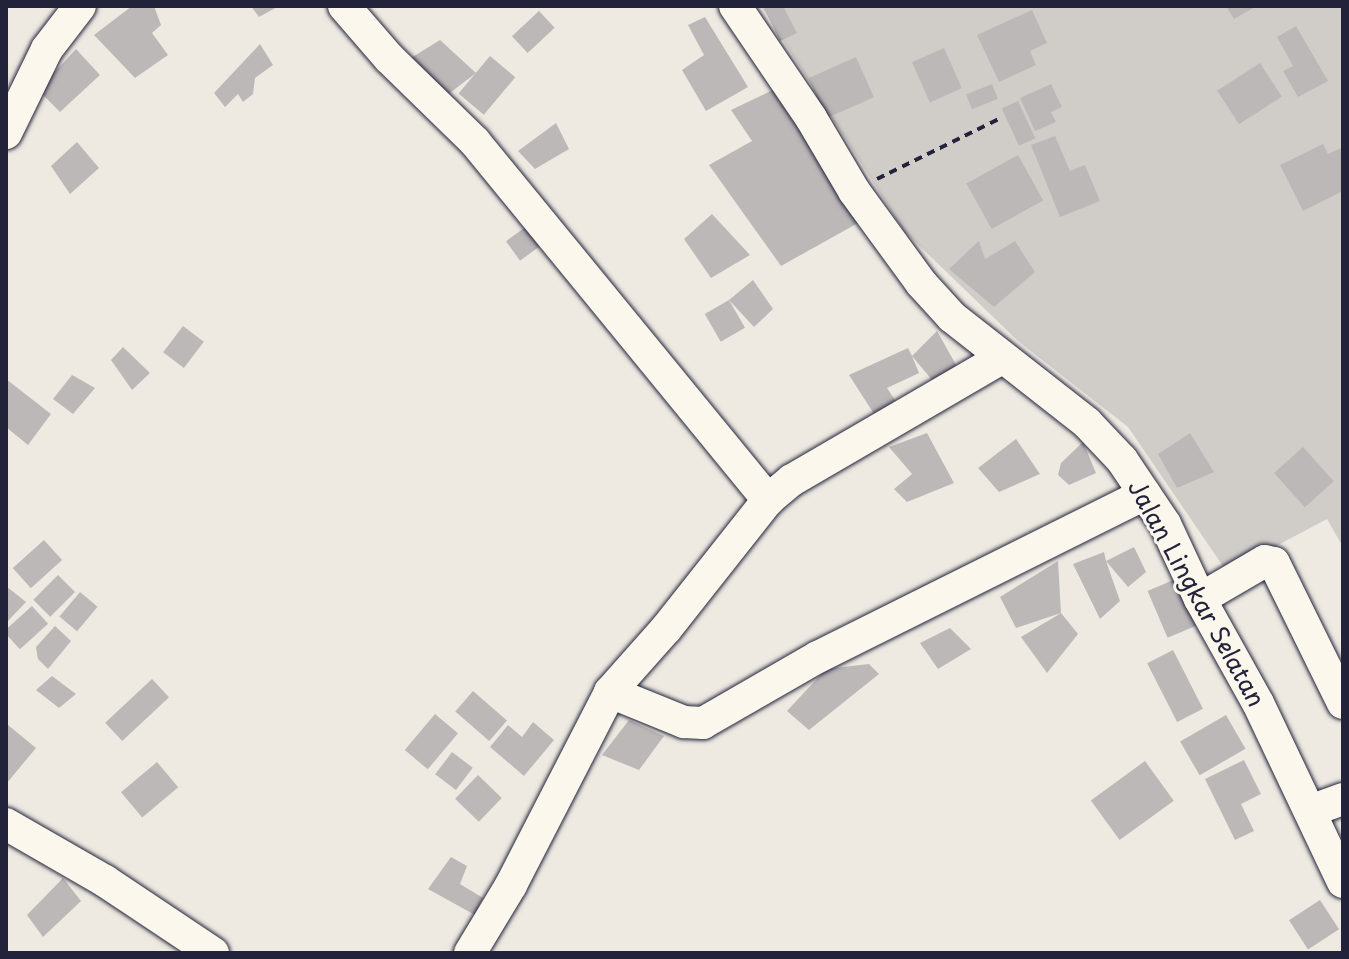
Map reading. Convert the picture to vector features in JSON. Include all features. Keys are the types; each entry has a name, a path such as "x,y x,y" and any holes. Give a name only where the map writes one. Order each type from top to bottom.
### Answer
{"street":[{"path":"6,133 47,49 80,6"},
{"path":"344,6 389,58 475,142 768,500"},
{"name":"Jalan Lingkar Selatan","path":"735,6 811,118 854,191 921,283 952,317 1087,423 1122,460 1165,524 1200,599 1258,703 1343,882"},
{"path":"470,953 518,872 610,692 666,629 768,500 792,480 1002,358"},
{"path":"610,692 684,722 703,723 818,657 1145,494"},
{"path":"1200,599 1265,561 1274,563 1343,703"},
{"path":"1310,811 1343,799"},
{"path":"6,824 105,881 213,953"}],"path":[{"path":"854,191 1001,118"}],"shaded area":[{"path":"761,6 1343,6 1343,547 1327,519 1227,572 1128,427 1018,341 904,231"}],"building":[{"path":"132,6 154,6 161,25 152,33 168,55 135,78 94,35"},
{"path":"251,6 279,6 259,17"},
{"path":"763,6 783,6 797,33 780,41"},
{"path":"1226,6 1257,6 1234,19"},
{"path":"1032,10 1047,43 1030,51 1036,65 999,82 977,35"},
{"path":"539,11 555,28 528,53 512,36"},
{"path":"705,17 748,87 706,111 682,70 704,55 688,25"},
{"path":"1296,26 1328,81 1298,97 1283,71 1293,66 1277,37"},
{"path":"440,40 476,73 446,96 411,58"},
{"path":"260,44 273,65 255,78 253,94 243,102 238,94 225,107 214,93"},
{"path":"944,48 962,88 930,102 912,62"},
{"path":"76,49 100,75 60,112 38,90"},
{"path":"490,56 515,77 484,115 459,94"},
{"path":"856,57 874,97 826,118 808,78"},
{"path":"1260,63 1282,97 1239,124 1217,91"},
{"path":"992,84 998,99 972,109 966,94"},
{"path":"1051,84 1062,107 1051,112 1056,122 1035,131 1020,98"},
{"path":"777,88 858,223 781,266 709,165 752,141 731,110"},
{"path":"1018,101 1035,138 1019,146 1002,109"},
{"path":"556,123 569,149 535,169 518,151"},
{"path":"1055,136 1070,171 1085,165 1100,201 1060,217 1031,145"},
{"path":"77,142 99,168 70,194 51,166"},
{"path":"1323,144 1328,154 1341,148 1343,152 1343,191 1303,211 1280,165"},
{"path":"1018,155 1043,200 992,229 966,184"},
{"path":"712,214 750,255 711,278 684,239"},
{"path":"531,223 545,242 520,261 506,241"},
{"path":"979,241 985,259 1015,241 1035,272 994,307 949,269"},
{"path":"753,280 773,309 754,327 729,300"},
{"path":"729,300 745,328 721,342 705,314"},
{"path":"183,326 204,342 184,368 163,352"},
{"path":"937,331 959,370 938,387 912,356"},
{"path":"123,347 150,373 132,390 111,360"},
{"path":"908,348 919,373 887,388 901,409 878,420 849,375"},
{"path":"72,375 95,388 73,414 53,399"},
{"path":"6,379 51,414 28,445 6,427"},
{"path":"927,433 954,483 907,502 894,489 912,474 889,447"},
{"path":"1190,433 1214,472 1177,488 1158,454"},
{"path":"1016,439 1040,474 999,492 978,468"},
{"path":"1083,442 1096,473 1069,485 1058,475 1061,463"},
{"path":"1303,447 1334,481 1305,507 1274,473"},
{"path":"44,540 62,560 31,588 13,568"},
{"path":"1134,547 1146,572 1128,587 1106,561"},
{"path":"1104,552 1120,601 1100,619 1073,564"},
{"path":"1058,561 1061,613 1016,628 1000,597"},
{"path":"58,575 75,592 50,617 33,600"},
{"path":"1178,578 1198,625 1168,638 1148,591"},
{"path":"6,586 26,602 6,623"},
{"path":"80,592 98,607 77,631 59,617"},
{"path":"32,606 48,624 20,649 6,634 6,629"},
{"path":"1061,613 1078,634 1047,673 1021,637"},
{"path":"55,626 71,641 48,669 38,659 36,647"},
{"path":"950,628 971,649 938,669 920,643"},
{"path":"1173,650 1203,709 1177,722 1147,663"},
{"path":"869,664 879,674 809,730 787,711 826,669"},
{"path":"52,676 76,694 59,708 36,690"},
{"path":"152,679 169,697 122,741 105,723"},
{"path":"473,691 507,721 489,741 455,711"},
{"path":"435,714 458,733 428,769 405,750"},
{"path":"1226,715 1246,749 1200,775 1180,742"},
{"path":"629,720 664,736 639,770 602,755"},
{"path":"533,722 554,740 524,776 490,747 508,725 522,737"},
{"path":"8,725 36,748 6,784 6,727"},
{"path":"452,752 473,768 456,790 435,774"},
{"path":"1244,760 1261,794 1241,804 1254,831 1235,840 1205,779"},
{"path":"1145,761 1174,801 1120,840 1091,800"},
{"path":"157,762 178,787 142,817 121,792"},
{"path":"478,775 502,798 479,822 455,799"},
{"path":"451,857 467,866 460,884 483,898 475,915 428,889"},
{"path":"63,878 81,901 43,937 27,915"},
{"path":"1320,900 1339,929 1308,950 1289,920"}]}
